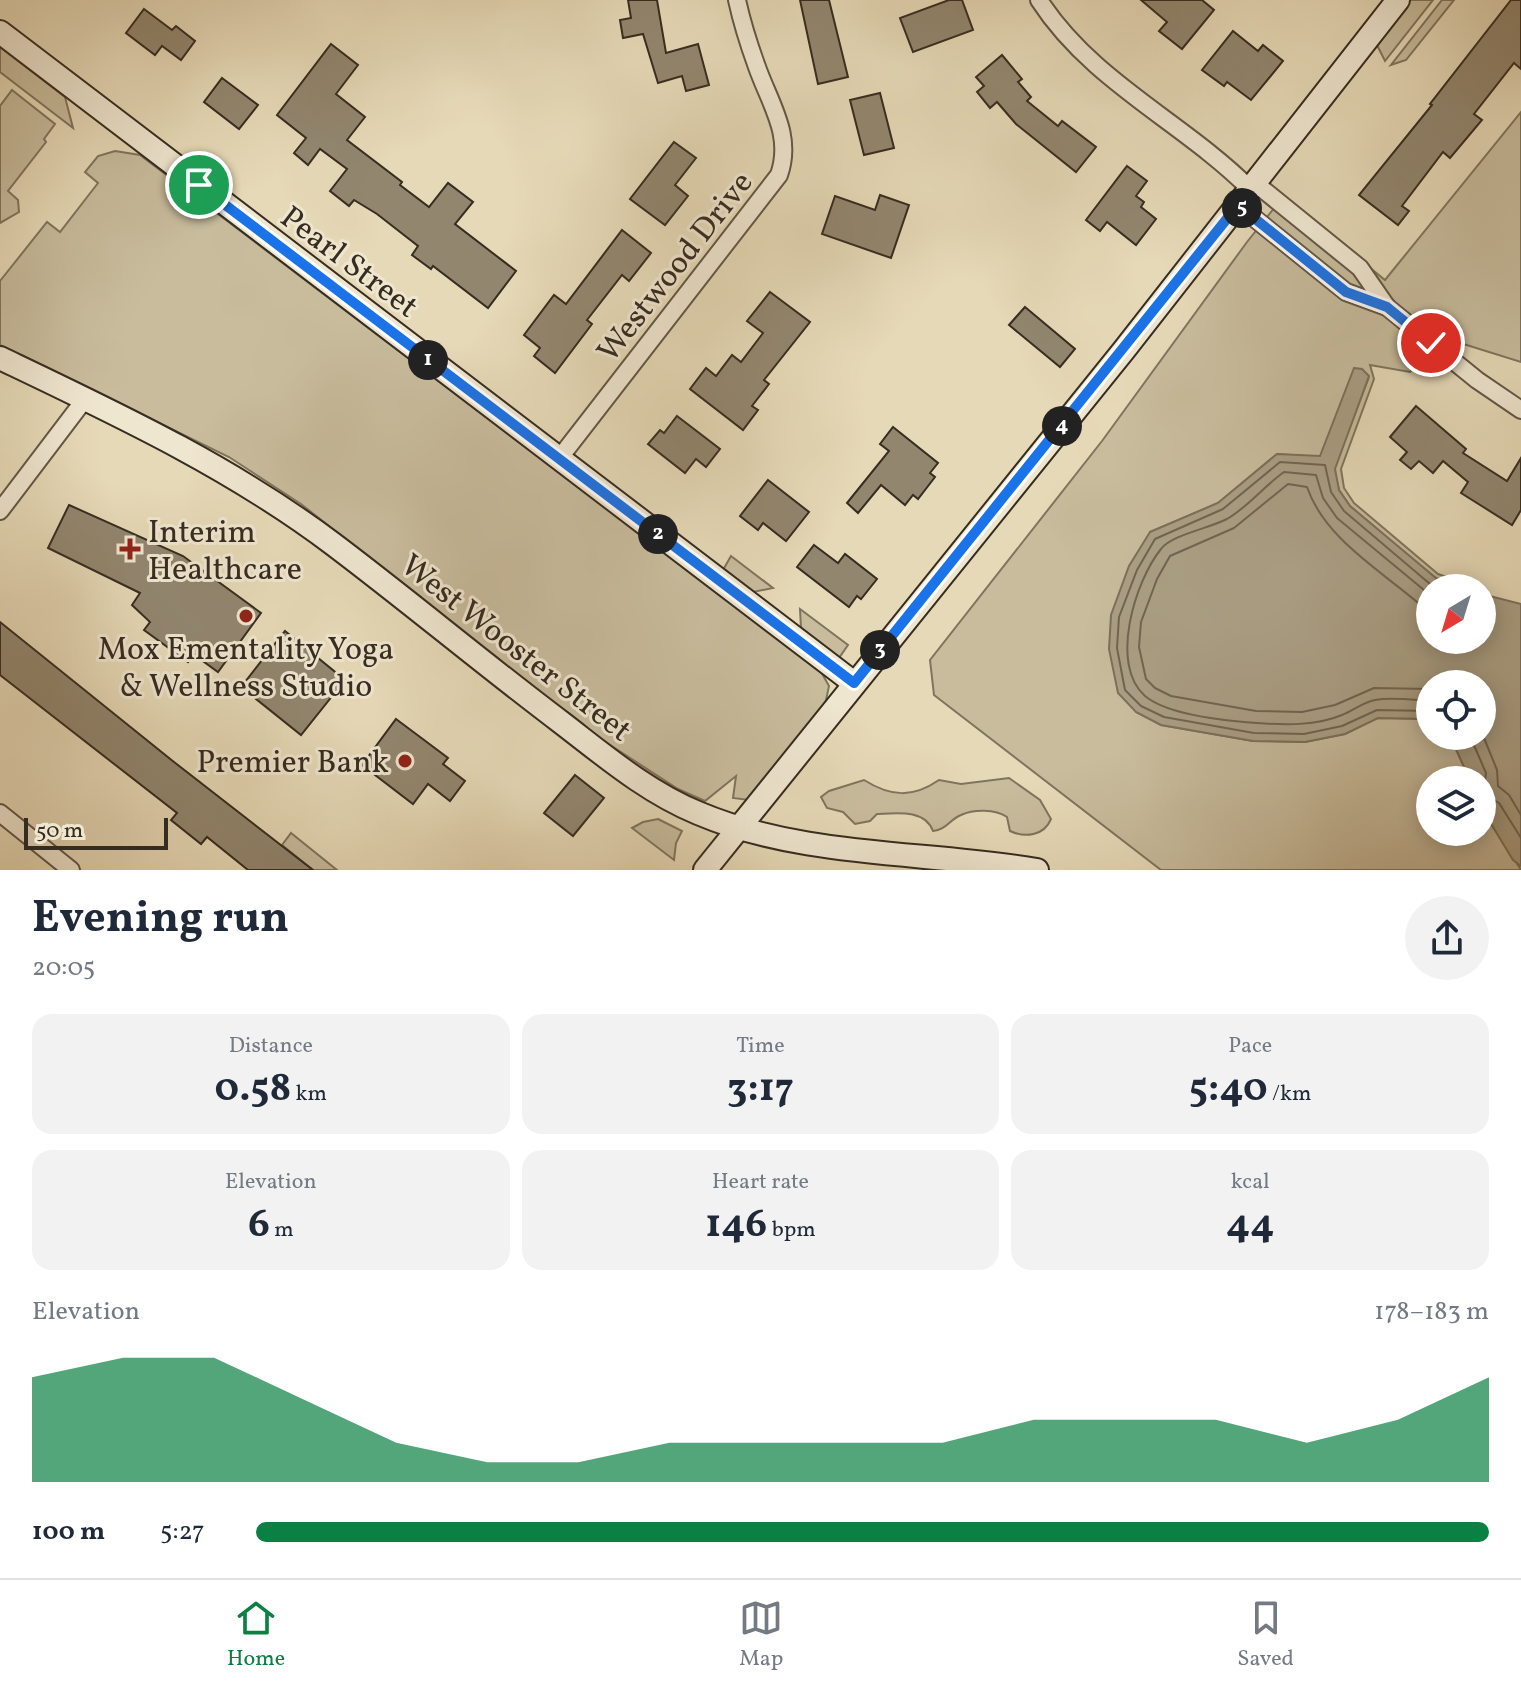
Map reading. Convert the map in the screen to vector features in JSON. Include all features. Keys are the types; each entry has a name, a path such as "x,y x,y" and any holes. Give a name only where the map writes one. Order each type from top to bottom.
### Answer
{"street":[{"name":"Westwood Drive","path":"558,460 779,175 785,147 784,133 757,68 737,0"},
{"path":"1039,0 1067,36 1102,70 1247,192 1346,292 1387,307"},
{"path":"705,870 1398,0"},
{"name":"Pearl Street","path":"0,32 854,683"},
{"path":"1247,192 1360,268 1387,307 1477,380 1521,410"},
{"name":"West Wooster Street","path":"0,358 206,461 275,503 332,543 631,776 667,799 739,828 857,850 1037,870"},
{"path":"0,511 46,455 85,399"},
{"path":"0,813 71,870"}],"shaded area":[{"path":"1409,0 1433,0 1385,61 1376,43"},
{"path":"1442,0 1454,0 1406,60 1391,65"},
{"path":"0,47 65,97 73,128 0,72"},
{"path":"12,90 55,124 44,139 46,142 8,191 18,200 19,212 0,223 0,106"},
{"path":"1521,112 1521,362 1444,338 1410,372 1370,365 1374,379 1341,469 1344,488 1354,503 1438,574 1430,574 1350,506 1339,490 1334,469 1369,377 1320,457 1277,454 1218,503 1150,532 1136,712 1161,725 1253,741 1305,742 1345,734 1377,718 1416,719 1416,750 1456,750 1464,766 1416,766 1416,846 1496,846 1496,830 1521,870 1161,870 934,695 930,660 1102,441 1283,197 1385,280"},
{"path":"115,151 140,155 820,670 829,686 825,705 749,800 733,798 736,776 705,801 678,789 590,732 301,504 229,457 0,345 0,281 47,222 60,232 98,183 85,172 98,156"},
{"path":"731,556 773,588 753,592 723,570"},
{"path":"800,609 848,645 839,658 801,628"},
{"path":"1009,778 1040,800 1051,819 1044,829 1028,835 1010,831 1007,817 984,811 961,815 933,831 924,819 901,813 877,814 870,821 855,824 843,812 827,808 821,797 829,791 864,780 883,790 902,793 920,790 939,780 961,784"},
{"path":"658,819 682,831 676,843 674,860 632,828"},
{"path":"291,833 337,870 313,870 282,845"}],"water":[{"path":"1354,368 1362,369 1369,376 1335,469 1339,490 1350,506 1431,574 1416,574 1416,654 1496,654 1496,598 1521,604 1521,866 1513,860 1496,832 1496,766 1464,766 1456,750 1496,750 1496,670 1416,670 1416,719 1378,718 1345,734 1305,742 1253,741 1161,725 1136,712 1118,693 1109,649 1111,615 1129,566 1150,532 1218,503 1277,454 1320,456"}],"building":[{"path":"628,0 657,0 666,53 698,44 709,85 686,91 682,76 658,83 643,34 623,38 620,20 631,18"},
{"path":"800,0 829,0 848,77 818,84"},
{"path":"949,0 962,0 973,30 913,52 900,18"},
{"path":"1141,0 1202,0 1214,10 1182,49 1159,31 1167,22"},
{"path":"1511,0 1521,0 1521,69 1514,63 1474,114 1482,120 1450,158 1443,152 1402,206 1409,211 1398,225 1359,195"},
{"path":"144,9 172,30 176,26 195,41 181,60 162,46 155,55 126,33"},
{"path":"1233,31 1258,51 1263,45 1283,61 1251,100 1227,82 1224,86 1202,70"},
{"path":"331,44 358,65 336,94 365,117 347,140 429,207 448,183 473,202 455,224 516,271 488,308 433,266 431,269 412,255 418,246 377,214 354,200 349,206 330,191 347,169 320,149 308,165 294,153 306,138 277,115"},
{"path":"1002,55 1022,79 1018,82 1031,97 1027,101 1058,126 1062,121 1096,147 1076,172 1016,124 997,102 990,108 977,92 984,86 976,77"},
{"path":"222,78 258,105 239,129 204,102"},
{"path":"880,93 894,148 864,155 850,100"},
{"path":"674,142 696,158 675,185 688,196 665,225 630,199"},
{"path":"1127,166 1147,181 1136,196 1144,202 1141,207 1156,219 1136,245 1107,222 1100,231 1086,220"},
{"path":"880,195 909,205 891,258 822,234 835,196 875,210"},
{"path":"622,230 651,253 629,281 622,275 587,320 592,324 555,373 534,356 540,348 524,335 554,295 566,304"},
{"path":"770,292 810,322 764,380 769,384 752,406 758,410 743,430 690,389 706,368 716,376 732,355 741,362 763,333 747,321"},
{"path":"1025,307 1075,349 1060,367 1009,325"},
{"path":"1416,406 1466,449 1463,453 1507,481 1521,458 1521,510 1512,525 1461,493 1468,482 1443,461 1433,473 1419,461 1411,469 1400,460 1407,452 1390,437"},
{"path":"677,416 720,449 706,467 696,459 685,473 648,444 660,430 664,433"},
{"path":"893,427 938,463 930,473 935,477 918,499 913,495 905,505 881,485 858,513 847,503 889,451 880,444"},
{"path":"768,480 809,512 786,541 763,523 758,530 740,516"},
{"path":"69,505 183,556 261,613 218,672 193,654 188,662 144,630 150,622 132,605 140,593 48,548"},
{"path":"814,545 838,563 845,554 877,579 861,599 857,596 849,607 797,567"},
{"path":"0,622 313,870 248,870 207,837 201,844 171,820 177,813 0,675"},
{"path":"285,631 345,680 301,735 241,687"},
{"name":"Premier Bank","path":"396,719 448,758 443,764 465,781 450,801 428,784 413,804 362,765"},
{"path":"575,775 604,798 573,836 544,813"}],"place":[{"name":"Interim Healthcare","path":"130,549"},
{"name":"Mox Ementality Yoga & Wellness Studio","path":"246,616"},
{"name":"Premier Bank","path":"405,761"}],"route":[{"path":"199,185 854,683 1238,205 1346,292 1387,307 1431,343"}]}
